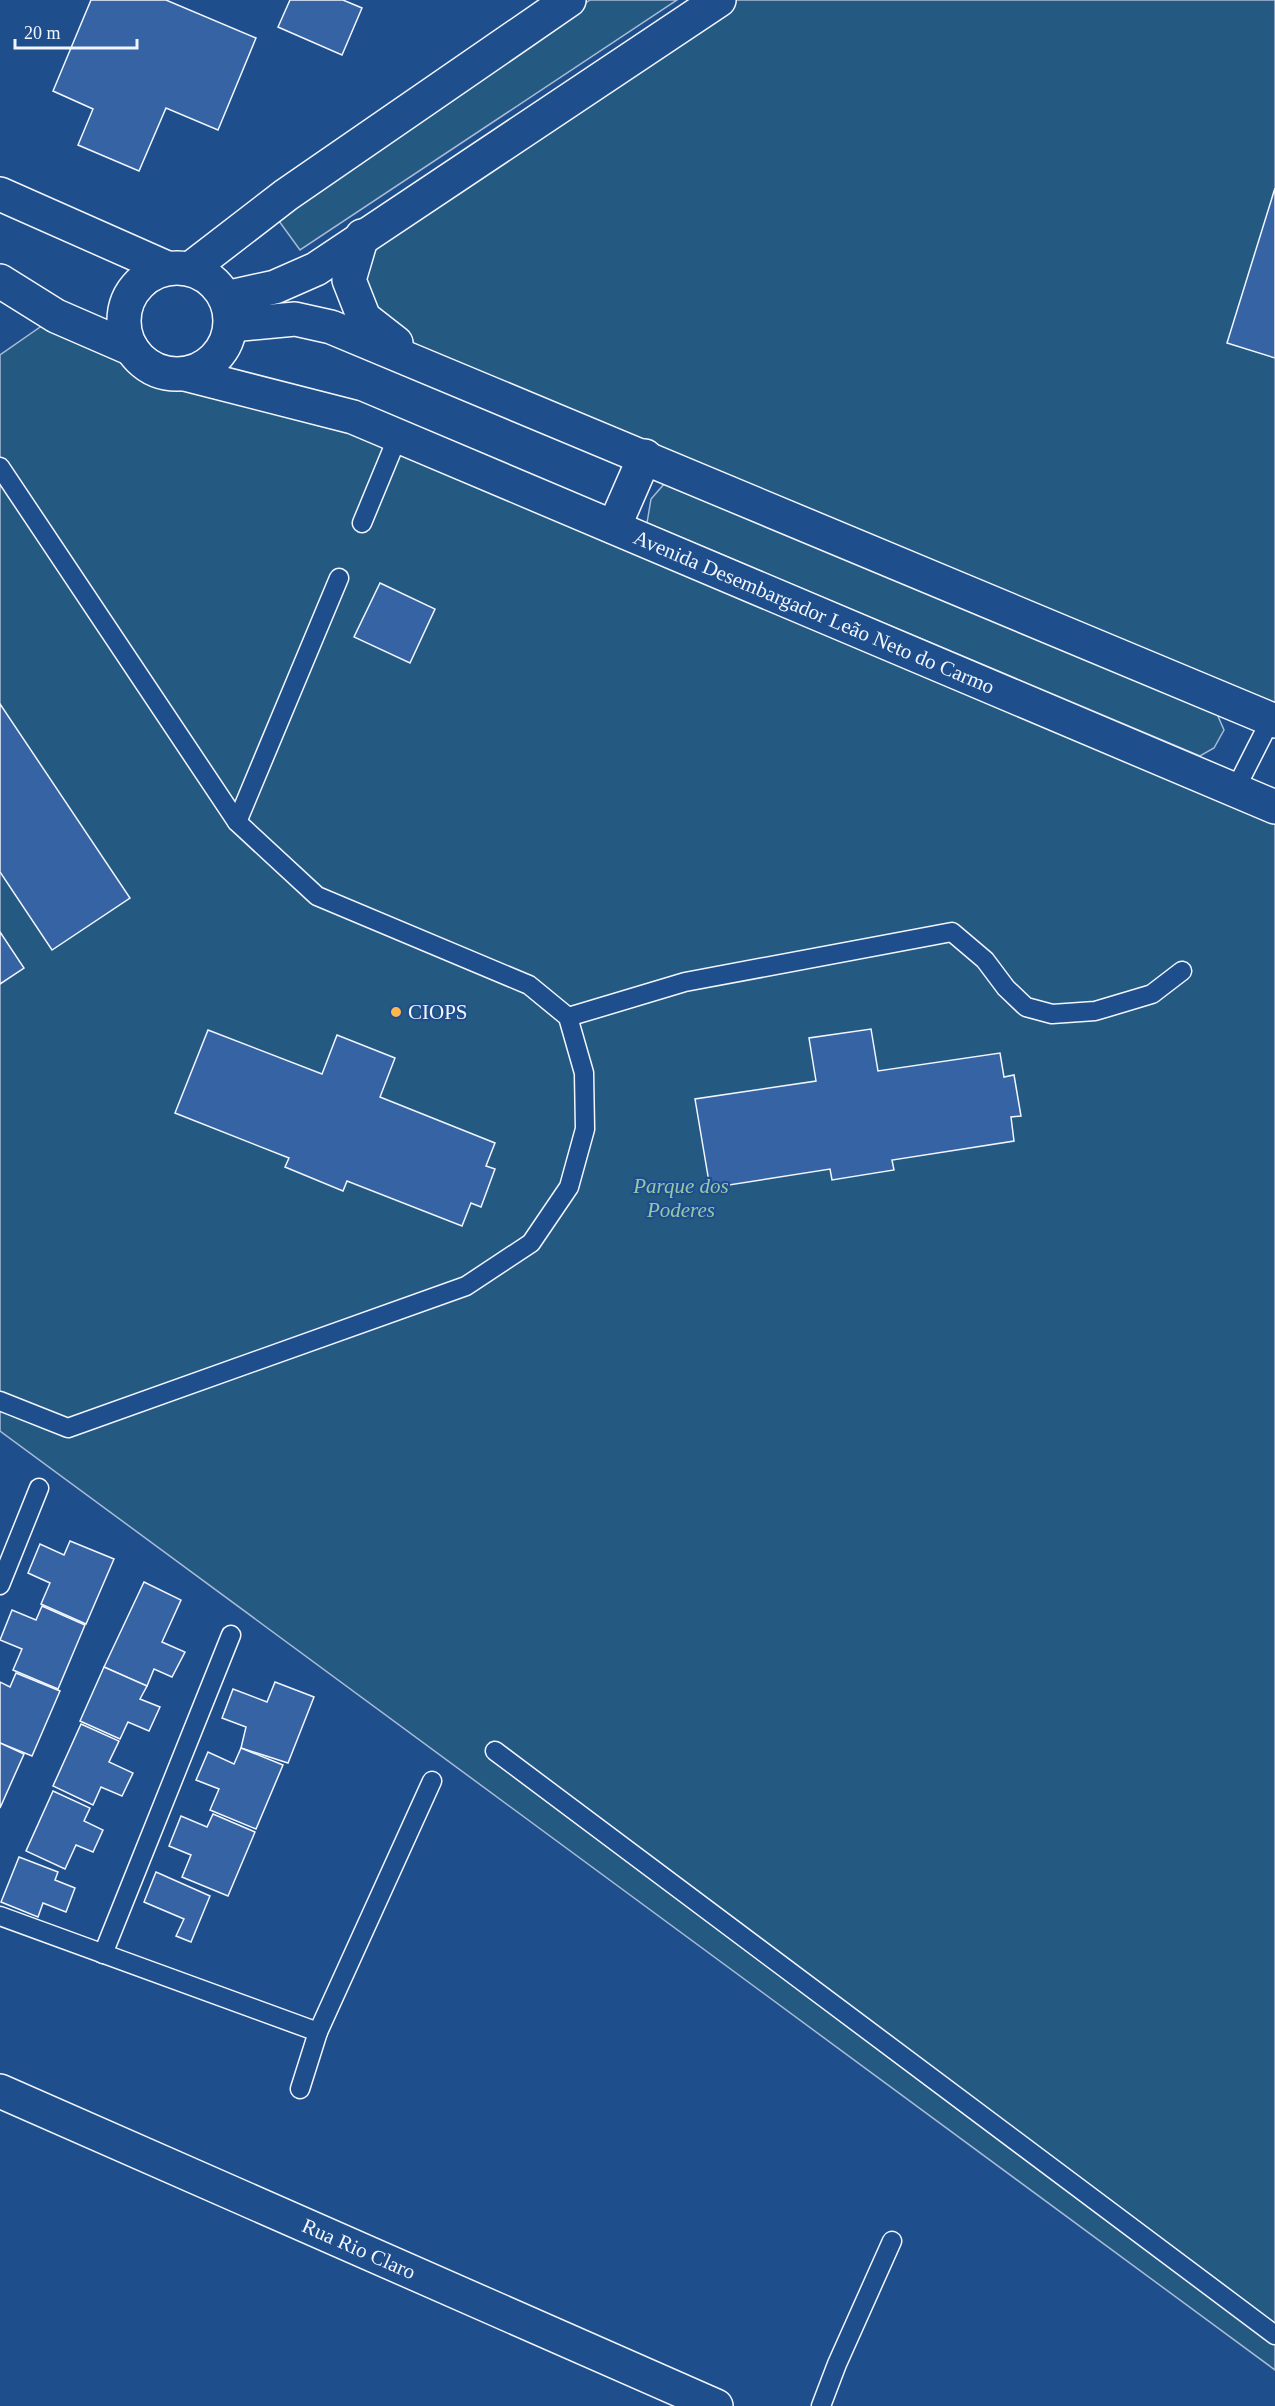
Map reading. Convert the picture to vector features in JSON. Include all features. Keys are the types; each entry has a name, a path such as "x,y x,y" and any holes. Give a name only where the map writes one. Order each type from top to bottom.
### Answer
{"main road":[{"path":"0,194 178,269 210,279 228,311 227,342 217,357 203,368 185,374 165,373 146,365 132,349 125,331 125,310 133,291 147,277 178,269 569,0"},
{"path":"228,311 316,269 719,0"},
{"path":"362,237 349,280 364,318 426,368"},
{"path":"0,282 56,316 132,349"},
{"path":"228,311 295,319 332,327 1274,719"},
{"name":"Avenida Desembargador Leão Neto do Carmo","path":"185,374 353,417 1275,807"},
{"path":"614,527 645,456"},
{"name":"Rua Rio Claro","path":"0,2091 716,2406"}],"lane":[{"path":"362,523 398,436"},
{"path":"0,467 237,822 317,896 529,985 568,1017 584,1073 585,1129 569,1187 531,1243 466,1286 68,1428 0,1401"},
{"path":"237,822 339,578"},
{"path":"1235,790 1274,719"},
{"path":"568,1017 685,982 952,932 985,960 1006,988 1026,1006 1052,1014 1095,1011 1152,994 1182,971"},
{"path":"0,1585 39,1488"},
{"path":"103,1954 231,1635"},
{"path":"495,1751 1275,2335"},
{"path":"300,2090 318,2032 432,1781"},
{"path":"0,1916 318,2032"},
{"path":"821,2406 837,2364 892,2241"}],"green space":[{"path":"590,0 677,0 300,250 276,217"},
{"path":"719,0 1275,0 1275,721 426,368 364,318 362,236"},
{"name":"Parque dos Poderes","path":"56,316 132,349 146,365 165,373 185,374 353,417 1275,807 1275,2370 0,1431 0,355"},
{"path":"665,483 1217,714 1224,730 1214,748 1200,756 647,523 651,499"}],"building":[{"path":"91,0 166,0 256,38 218,130 166,108 139,171 78,145 93,109 53,91"},
{"path":"290,0 343,0 362,8 342,55 278,27"},
{"path":"1275,188 1275,358 1227,343"},
{"path":"380,583 435,609 410,663 354,637"},
{"path":"0,704 130,898 52,950 0,872"},
{"path":"0,932 24,968 0,984"},
{"path":"871,1029 878,1071 1000,1053 1004,1077 1014,1075 1021,1116 1011,1117 1014,1141 892,1160 894,1170 832,1180 830,1169 710,1188 695,1099 816,1081 809,1038"},
{"path":"208,1030 322,1074 337,1035 395,1058 380,1097 495,1143 486,1166 495,1169 481,1207 471,1203 462,1226 347,1181 343,1191 285,1167 289,1158 175,1113"},
{"path":"70,1541 114,1559 86,1624 41,1604 50,1583 28,1573 40,1544 64,1555"},
{"path":"144,1582 181,1600 162,1642 185,1652 172,1677 154,1669 147,1686 104,1667"},
{"path":"42,1606 85,1625 58,1689 13,1670 22,1649 0,1640 12,1610 36,1620"},
{"path":"104,1667 147,1686 140,1699 160,1707 149,1731 128,1722 120,1739 80,1721"},
{"path":"16,1673 60,1691 32,1756 0,1743 0,1682 10,1687"},
{"path":"275,1682 314,1697 288,1763 241,1748 246,1727 222,1718 233,1689 267,1702"},
{"path":"81,1724 119,1741 109,1762 133,1773 122,1796 101,1787 93,1805 53,1786"},
{"path":"0,1743 24,1754 0,1808"},
{"path":"241,1748 283,1765 256,1829 210,1810 219,1789 196,1780 208,1752 234,1764"},
{"path":"53,1791 90,1808 84,1821 103,1830 93,1852 76,1845 65,1869 26,1851"},
{"path":"213,1814 255,1832 228,1896 182,1877 191,1855 169,1846 181,1816 207,1827"},
{"path":"19,1857 58,1872 55,1880 75,1888 66,1912 43,1903 38,1917 1,1902"},
{"path":"156,1872 210,1896 191,1942 176,1936 184,1919 144,1902"}],"place":[{"name":"CIOPS","path":"396,1012"}]}
